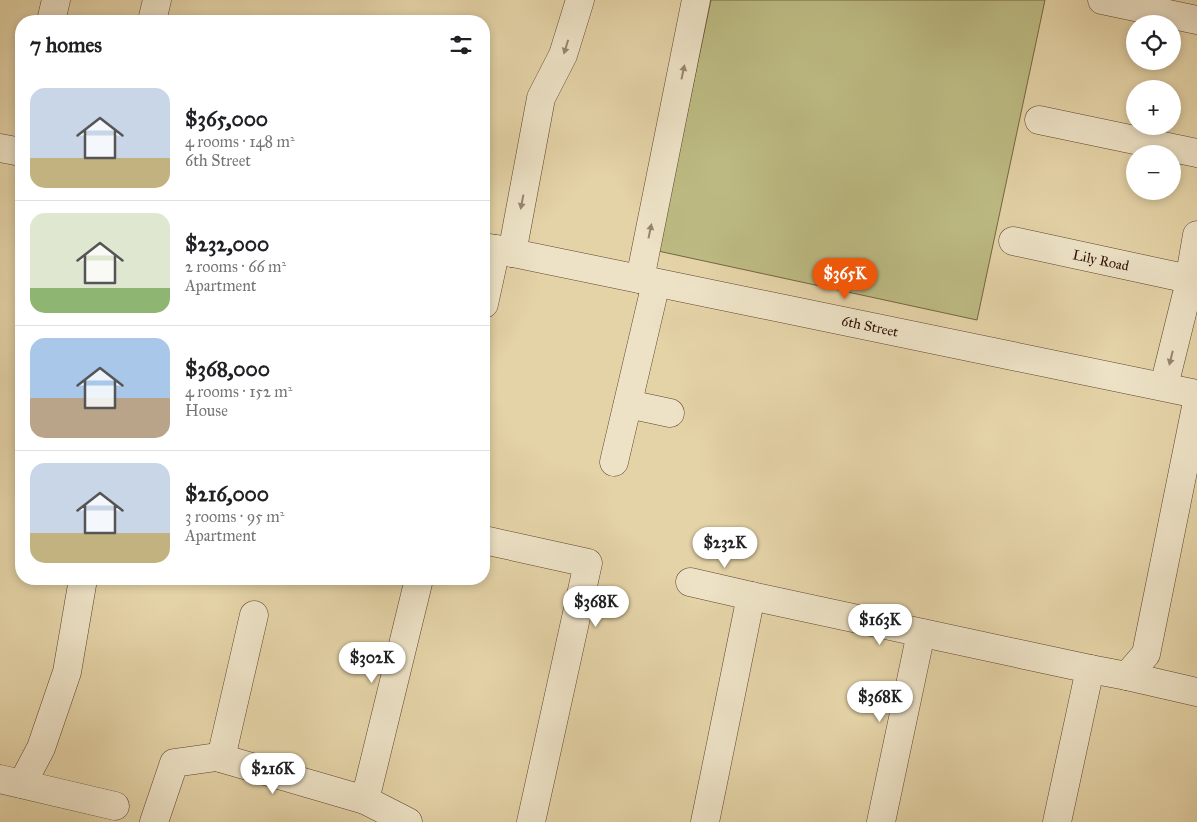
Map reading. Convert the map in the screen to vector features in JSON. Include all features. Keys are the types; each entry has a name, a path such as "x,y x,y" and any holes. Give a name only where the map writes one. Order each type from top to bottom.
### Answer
{"street":[{"path":"52,15 56,0"},
{"path":"153,15 157,0"},
{"path":"490,279 542,98 563,55 580,0"},
{"path":"614,462 628,404 696,0"},
{"path":"1102,0 1197,20"},
{"path":"1038,120 1197,153"},
{"path":"0,148 15,151"},
{"path":"1164,386 1190,279 1197,235"},
{"name":"Lily Road","path":"1013,240 1190,279"},
{"name":"6th Street","path":"497,250 1197,394"},
{"path":"1127,676 1146,654 1197,402"},
{"path":"628,404 670,413"},
{"path":"490,541 588,563 531,822"},
{"path":"690,582 1197,692"},
{"path":"82,585 67,672 41,748 11,782 115,806"},
{"path":"365,800 418,585"},
{"path":"705,822 751,596"},
{"path":"221,758 254,615"},
{"path":"881,822 921,633"},
{"path":"1057,822 1090,669"},
{"path":"154,822 174,764 221,758 365,800 408,822"}],"shaded area":[{"path":"711,0 1045,0 977,320 658,251"}]}
